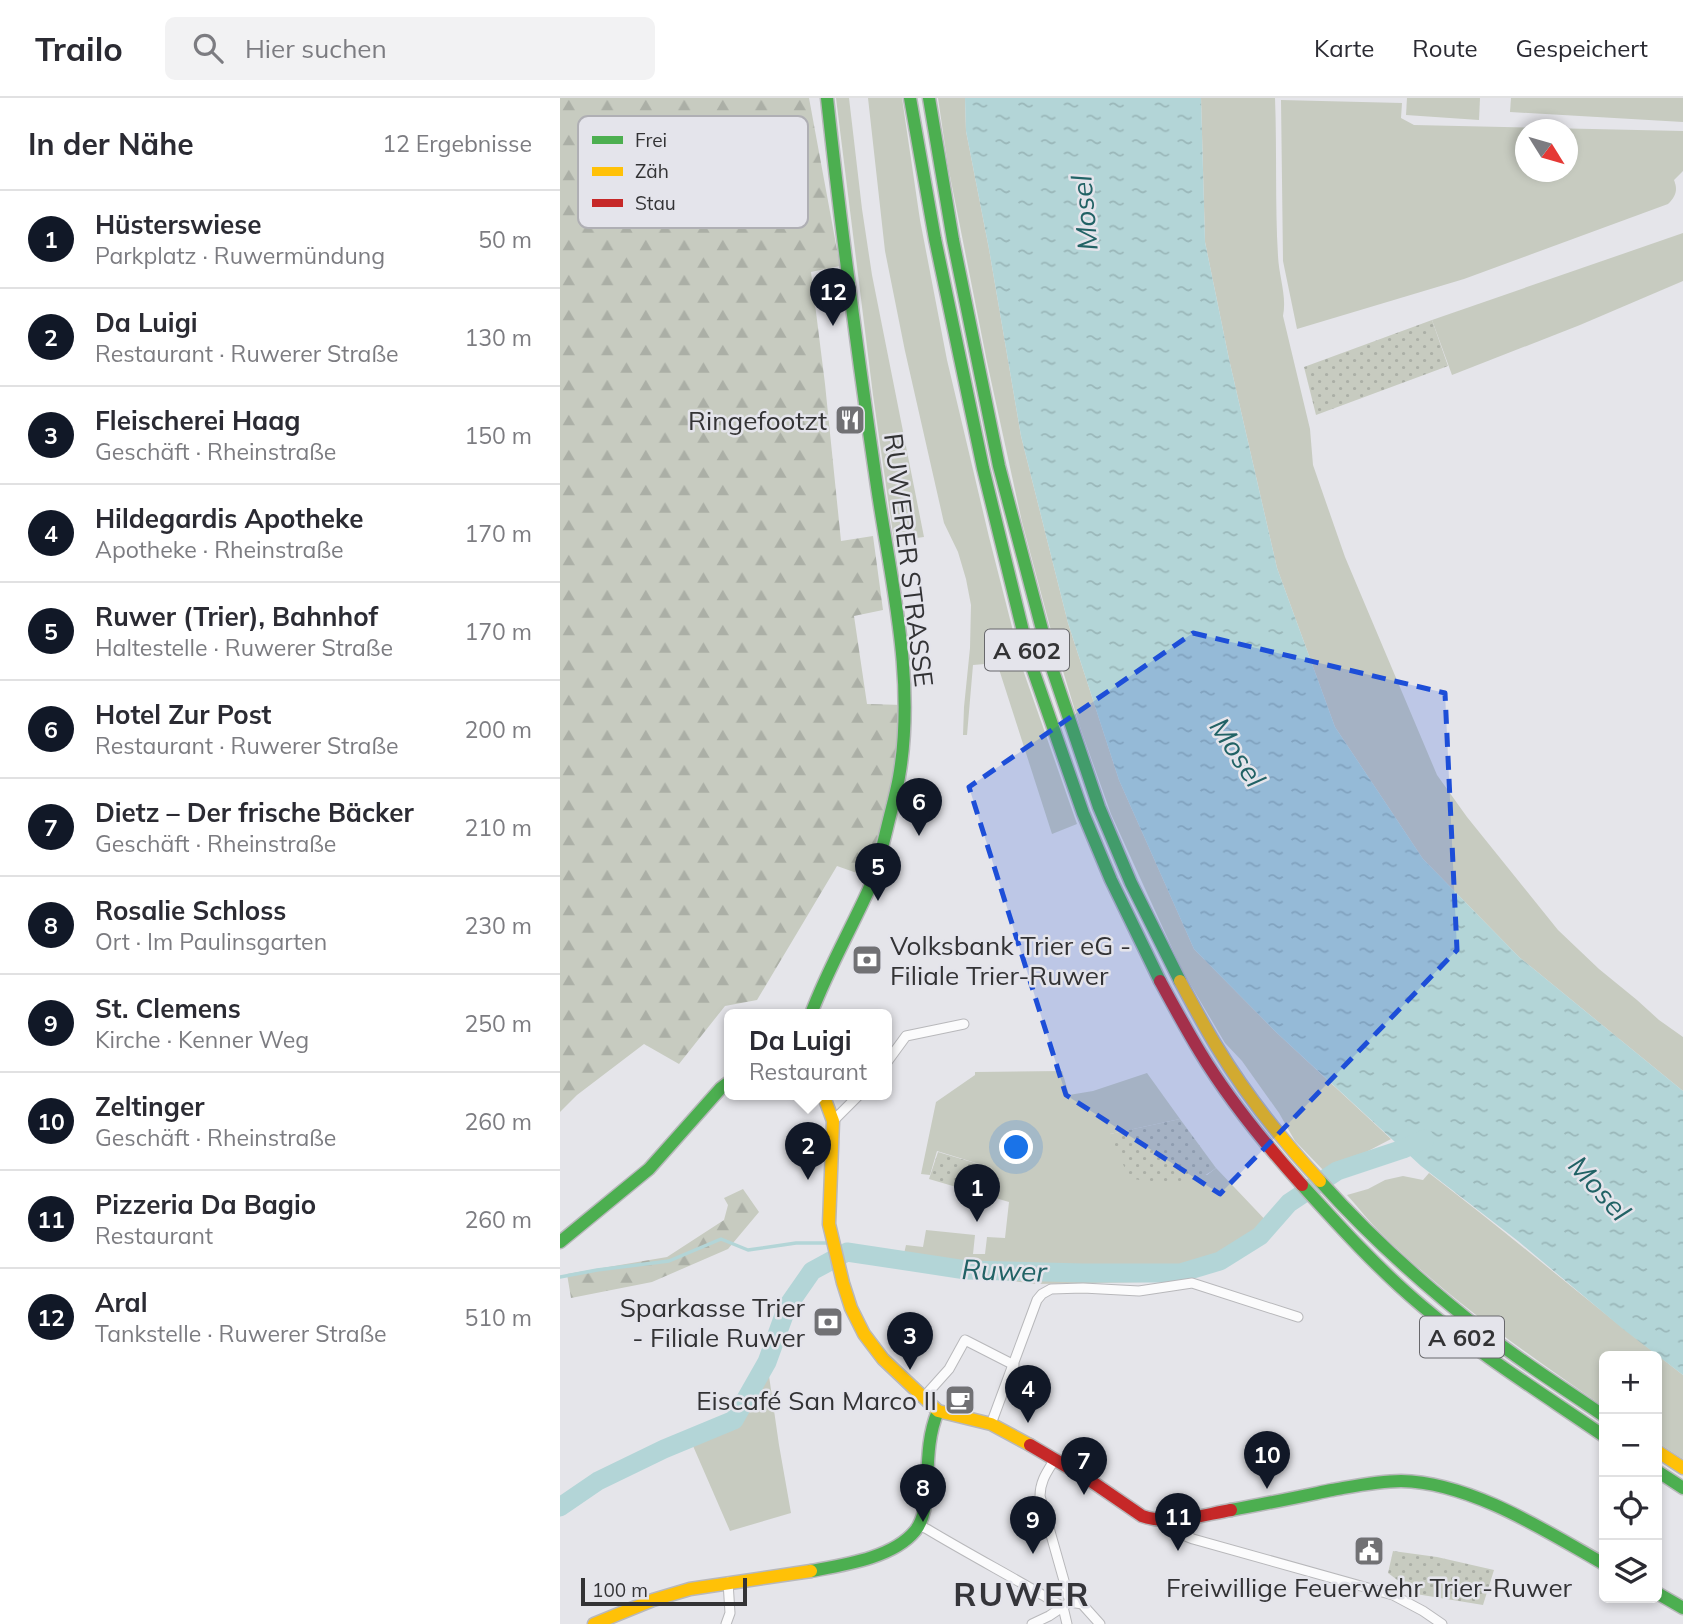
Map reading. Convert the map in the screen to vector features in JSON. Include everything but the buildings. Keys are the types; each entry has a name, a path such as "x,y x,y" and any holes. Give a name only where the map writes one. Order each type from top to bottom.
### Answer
{"main road":[{"name":"RUWERER STRASSE","path":"813,1009 822,984 870,887 879,859 900,778 905,695 902,649 877,486 827,98"},
{"name":"A 602","path":"910,98 935,239 983,468 1031,664 1083,813 1111,880 1158,978 1201,1055 1241,1112 1274,1154 1334,1221 1422,1306 1599,1433"},
{"name":"A 602","path":"929,98 953,240 999,466 1053,671 1099,807 1131,883 1173,969 1217,1049 1256,1104 1291,1149 1350,1214 1402,1264 1486,1334 1601,1414"},
{"path":"560,1242 649,1169 724,1086"},
{"path":"825,1100 834,1121 829,1224 852,1308 864,1334 883,1359 938,1411 991,1424 1010,1433 1152,1520 1171,1521 1358,1486 1411,1482 1478,1498 1536,1525 1599,1561"},
{"path":"594,1624 644,1603 686,1590 829,1568 872,1558 905,1541 918,1525 926,1494 930,1431 938,1411"},
{"path":"1662,1454 1683,1468"},
{"path":"1662,1474 1683,1488"},
{"path":"1662,1596 1683,1608"}],"street":[{"path":"892,1055 906,1036 964,1024"},
{"path":"834,1121 854,1100"},
{"path":"991,1424 1037,1300 1051,1289 1139,1291 1192,1283 1298,1317"},
{"path":"923,1398 949,1369 965,1340 1014,1365"},
{"path":"1055,1459 1044,1476 1040,1496 1067,1604 1068,1624"},
{"path":"1171,1521 1181,1535 1393,1595 1443,1624"},
{"path":"918,1525 990,1566 1067,1604 1082,1604 1100,1624"},
{"path":"726,1624 730,1613 728,1582"},
{"path":"1032,1624 1067,1604"}],"highlighted area":[{"path":"1193,633 1445,693 1457,950 1220,1194 1066,1095 969,787"}],"green space":[{"path":"560,98 809,98 840,266 811,272 841,541 873,536 883,610 854,616 867,704 904,705 905,741 871,878 837,866 757,1000 725,1006 679,1064 644,1044 577,1095 560,1112"},
{"path":"836,98 849,98 872,275 924,537 894,541"},
{"path":"868,98 902,98 920,220 947,360 989,537 1023,670 1077,824 1052,834 997,663 973,665 967,735 963,735 971,605 958,552 944,523 905,351 885,251"},
{"path":"938,98 965,98 966,131 1021,436 1068,623 1119,780 1194,949 1277,1033 1391,1139 1326,1173 1295,1141 1279,1113 1242,1061 1225,1043 1183,972 1111,814 1080,727 1022,522 948,166"},
{"path":"1201,98 1275,98 1277,236 1284,301 1283,316 1310,429 1313,465 1345,557 1437,775 1467,817 1558,930 1599,969 1683,1037 1683,1091 1519,957 1423,859 1335,727 1277,568 1229,359 1205,242"},
{"path":"1407,98 1480,98 1479,120 1406,115"},
{"path":"1511,98 1683,98 1683,122 1510,112"},
{"path":"1281,100 1402,103 1401,118 1414,125 1515,127 1515,182 1578,182 1578,129 1683,131 1683,171 1674,180 1675,193 1668,204 1464,279 1297,329 1283,261"},
{"path":"1683,233 1683,281 1452,375 1432,320"},
{"path":"1432,320 1448,366 1316,415 1304,367"},
{"path":"1062,1071 1069,1095 1093,1091 1147,1073 1180,1119 1110,1134 1207,1175 1216,1168 1273,1228 1252,1250 1222,1266 1148,1282 1036,1284 901,1267 906,1245 923,1247 926,1230 975,1235 973,1254 985,1254 987,1237 1005,1238 1009,1202 982,1194 992,1168 937,1151 930,1175 921,1174 936,1102 975,1075 975,1072"},
{"path":"1180,1119 1216,1168 1186,1181 1151,1182 1129,1178 1110,1134"},
{"path":"938,1152 992,1168 980,1194 929,1179"},
{"path":"1429,1173 1652,1351 1599,1351 1599,1403 1435,1282 1378,1230 1347,1195 1403,1176 1423,1180"},
{"path":"743,1189 759,1212 728,1249 652,1282 571,1298 567,1274 667,1257 724,1220 728,1205 724,1198"},
{"path":"1662,1359 1683,1375 1683,1459 1662,1445"},
{"path":"767,1362 791,1513 730,1531 690,1439 734,1420"},
{"path":"1393,1551 1437,1557 1494,1570 1483,1605 1416,1594 1388,1573"}],"water":[{"name":"Mosel","path":"965,98 1201,98 1205,242 1229,359 1277,568 1335,727 1423,859 1519,957 1683,1091 1683,1375 1662,1359 1662,1351 1652,1351 1623,1329 1518,1241 1421,1166 1277,1033 1194,949 1119,780 1068,623 1021,436 966,131"}],"waterway":[{"name":"Ruwer","path":"560,1507 598,1481 664,1449 734,1420 767,1362 787,1307 812,1271 847,1252 966,1270 1180,1273 1220,1261 1260,1236 1289,1203 1337,1171 1425,1139"},
{"path":"560,1277 669,1261 721,1239 748,1250 796,1243 829,1243"},
{"path":"839,1247 847,1252"}],"traffic: fast":[{"path":"813,1009 877,867 899,777 905,704 900,631 857,342 827,98"},
{"path":"910,98 935,239 983,468 1031,664 1083,813 1111,880 1160,981"},
{"path":"929,98 953,240 999,466 1053,671 1099,807 1131,883 1180,981"},
{"path":"560,1242 649,1169 724,1086"},
{"path":"1320,1181 1379,1242 1441,1298 1514,1355 1601,1414"},
{"path":"1302,1185 1375,1263 1422,1306 1489,1357 1599,1433"},
{"path":"811,1571 881,1554 906,1540 915,1531 924,1509 930,1438 938,1411"},
{"path":"1662,1474 1683,1488"},
{"path":"1231,1510 1375,1483 1401,1481 1427,1484 1454,1490 1507,1510 1599,1561"},
{"path":"1662,1596 1683,1608"}],"traffic: slow":[{"path":"1180,981 1212,1039 1252,1100 1320,1181"},
{"path":"825,1100 833,1121 829,1224 843,1283 851,1308 864,1334 883,1359 938,1411 991,1424 1030,1445"},
{"path":"1662,1454 1683,1468"},
{"path":"594,1624 653,1600 690,1589 811,1571"}],"traffic: jam":[{"path":"1160,981 1223,1087 1261,1138 1302,1185"},
{"path":"1030,1445 1088,1479 1142,1516 1175,1520 1231,1510"}],"place":[{"name":"Aral","path":"833,326"},
{"name":"Ringefootzt","path":"850,420"},
{"name":"Hotel Zur Post","path":"919,836"},
{"name":"Ruwer (Trier), Bahnhof","path":"878,901"},
{"name":"Volksbank Trier eG - Filiale Trier-Ruwer","path":"867,960"},
{"name":"Da Luigi","path":"808,1180"},
{"name":"Hüsterswiese","path":"977,1222"},
{"name":"Sparkasse Trier - Filiale Ruwer","path":"828,1322"},
{"name":"Fleischerei Haag","path":"910,1370"},
{"name":"Eiscafé San Marco II","path":"960,1400"},
{"name":"Hildegardis Apotheke","path":"1028,1423"},
{"name":"Zeltinger","path":"1267,1489"},
{"name":"Dietz – Der frische Bäcker","path":"1084,1495"},
{"name":"Rosalie Schloss","path":"923,1522"},
{"name":"Pizzeria Da Bagio","path":"1178,1551"},
{"name":"Freiwillige Feuerwehr Trier-Ruwer","path":"1369,1551"},
{"name":"St. Clemens","path":"1033,1554"}],"district":[{"name":"RUWER","path":"1022,1593"}]}
